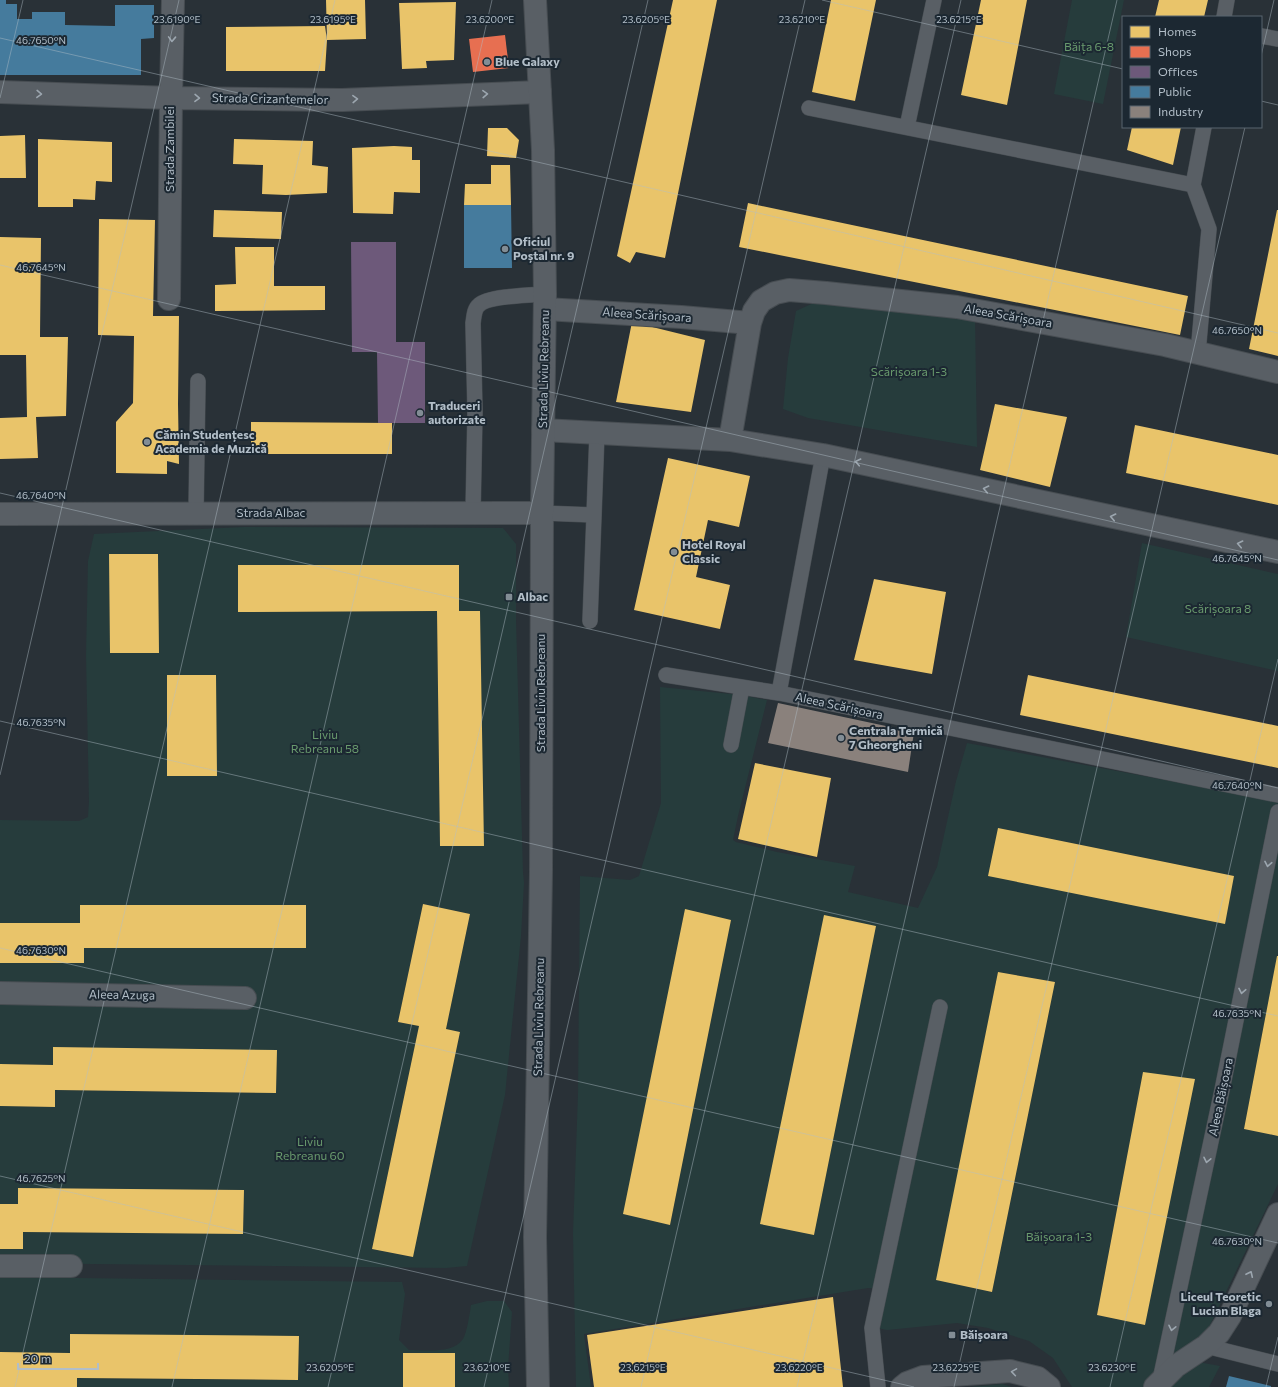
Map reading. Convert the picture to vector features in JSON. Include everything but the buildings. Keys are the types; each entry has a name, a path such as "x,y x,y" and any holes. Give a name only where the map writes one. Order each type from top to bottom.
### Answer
{"street":[{"name":"Strada Zambilei","path":"169,299 173,0"},
{"name":"Strada Liviu Rebreanu","path":"535,0 544,150 545,301 542,514 541,872 535,1245 538,1387"},
{"name":"Strada Crizantemelor","path":"0,92 171,98 342,100 540,92"},
{"name":"Aleea Scărișoara","path":"730,440 750,323 754,311 761,301 775,293 789,290 957,307 1198,353 1278,372"},
{"name":"Aleea Scărișoara","path":"545,301 681,317 750,323"},
{"path":"543,430 730,440 823,455 1278,552"},
{"name":"Strada Albac","path":"0,514 542,514"},
{"name":"Aleea Azuga","path":"0,993 245,998"},
{"name":"Aleea Băișoara","path":"1158,1384 1176,1366 1206,1346 1219,1333 1230,1316 1278,1214"},
{"path":"0,1266 71,1266"},
{"path":"902,1387 907,1383 923,1377 1010,1371 1038,1378 1049,1387"}],"lane":[{"path":"907,127 934,0"},
{"path":"1224,16 1227,0"},
{"path":"1262,36 1278,40"},
{"path":"810,108 1193,184"},
{"path":"1198,353 1209,230 1193,184 1204,128"},
{"path":"473,514 475,412 474,312 478,305 485,301 508,297 545,301"},
{"path":"196,514 198,381"},
{"path":"590,621 597,433"},
{"name":"Aleea Scărișoara","path":"823,455 779,693 1278,795"},
{"path":"542,514 594,516"},
{"path":"666,675 779,693"},
{"path":"731,745 742,687"},
{"name":"Aleea Băișoara","path":"1158,1384 1222,1090 1278,812"},
{"path":"878,1387 872,1328 940,1007"},
{"path":"1206,1346 1278,1364"}],"green space":[{"name":"Băița 6-8","path":"1072,0 1124,0 1103,104 1054,94"},
{"name":"Scărișoara 1-3","path":"820,300 975,316 977,447 808,418 783,409 788,358 796,311"},
{"path":"244,527 503,528 516,544 516,620 524,883 521,936 505,1095 467,1266 446,1268 0,1263 0,1249 23,1232 243,1234 244,1190 18,1188 18,1204 0,1204 0,1106 55,1107 55,1090 276,1093 277,1051 53,1047 53,1065 0,1064 0,963 84,948 305,948 306,906 81,905 80,923 0,923 0,820 79,821 88,817 86,655 88,561 94,534","holes":["109,554 158,554 159,652 110,652","238,565 459,565 459,611 480,611 483,846 440,846 437,611 238,612","167,675 216,675 216,776 167,775","423,904 470,914 446,1029 460,1032 412,1257 372,1249 419,1026 398,1022"]},
{"name":"Scărișoara 8","path":"1142,543 1278,574 1278,671 1126,637"},
{"name":"Băișoara 1-3","path":"660,687 741,695 767,700 733,840 777,852 855,866 848,892 918,908 937,867 956,781 967,743 1278,801 1278,952 1244,1129 1278,1136 1278,1184 1209,1327 1148,1387 1072,1387 1053,1358 1029,1341 988,1328 957,1323 887,1330 877,1328 882,1289 868,1288 584,1334 591,1387 576,1387 573,1233 578,1094 580,876 630,880 639,876 661,803","holes":["998,828 1234,876 1225,923","685,910 731,920 670,1225 624,1214","876,926 814,1235 814,1234","998,972 1055,982 992,1292 937,1280","1143,1073 1145,1325 1097,1315"]},
{"path":"0,1277 402,1282 405,1294 399,1340 409,1350 439,1350 459,1344 464,1336 471,1305 487,1301 504,1301 512,1312 508,1368 509,1387 455,1387 454,1353 403,1353 403,1387 77,1387 77,1378 298,1380 299,1337 70,1334 70,1353 0,1352"},
{"path":"1198,1362 1220,1366 1209,1387 1168,1387"},
{"path":"1002,1384 1012,1387 971,1387"}],"place":[{"name":"Blue Galaxy","path":"487,62"},
{"name":"Oficiul Poștal nr. 9","path":"505,249"},
{"name":"Traduceri autorizate","path":"420,413"},
{"name":"Cămin Studențesc Academia de Muzică","path":"147,442"},
{"name":"Hotel Royal Classic","path":"674,552"},
{"name":"Albac","path":"509,597"},
{"name":"Centrala Termică 7 Gheorgheni","path":"841,738"},
{"name":"Liceul Teoretic Lucian Blaga","path":"1269,1304"},
{"name":"Băișoara","path":"952,1335"}],"park label":[{"name":"Liviu Rebreanu 58","path":"325,742"},
{"name":"Liviu Rebreanu 60","path":"310,1149"}]}
